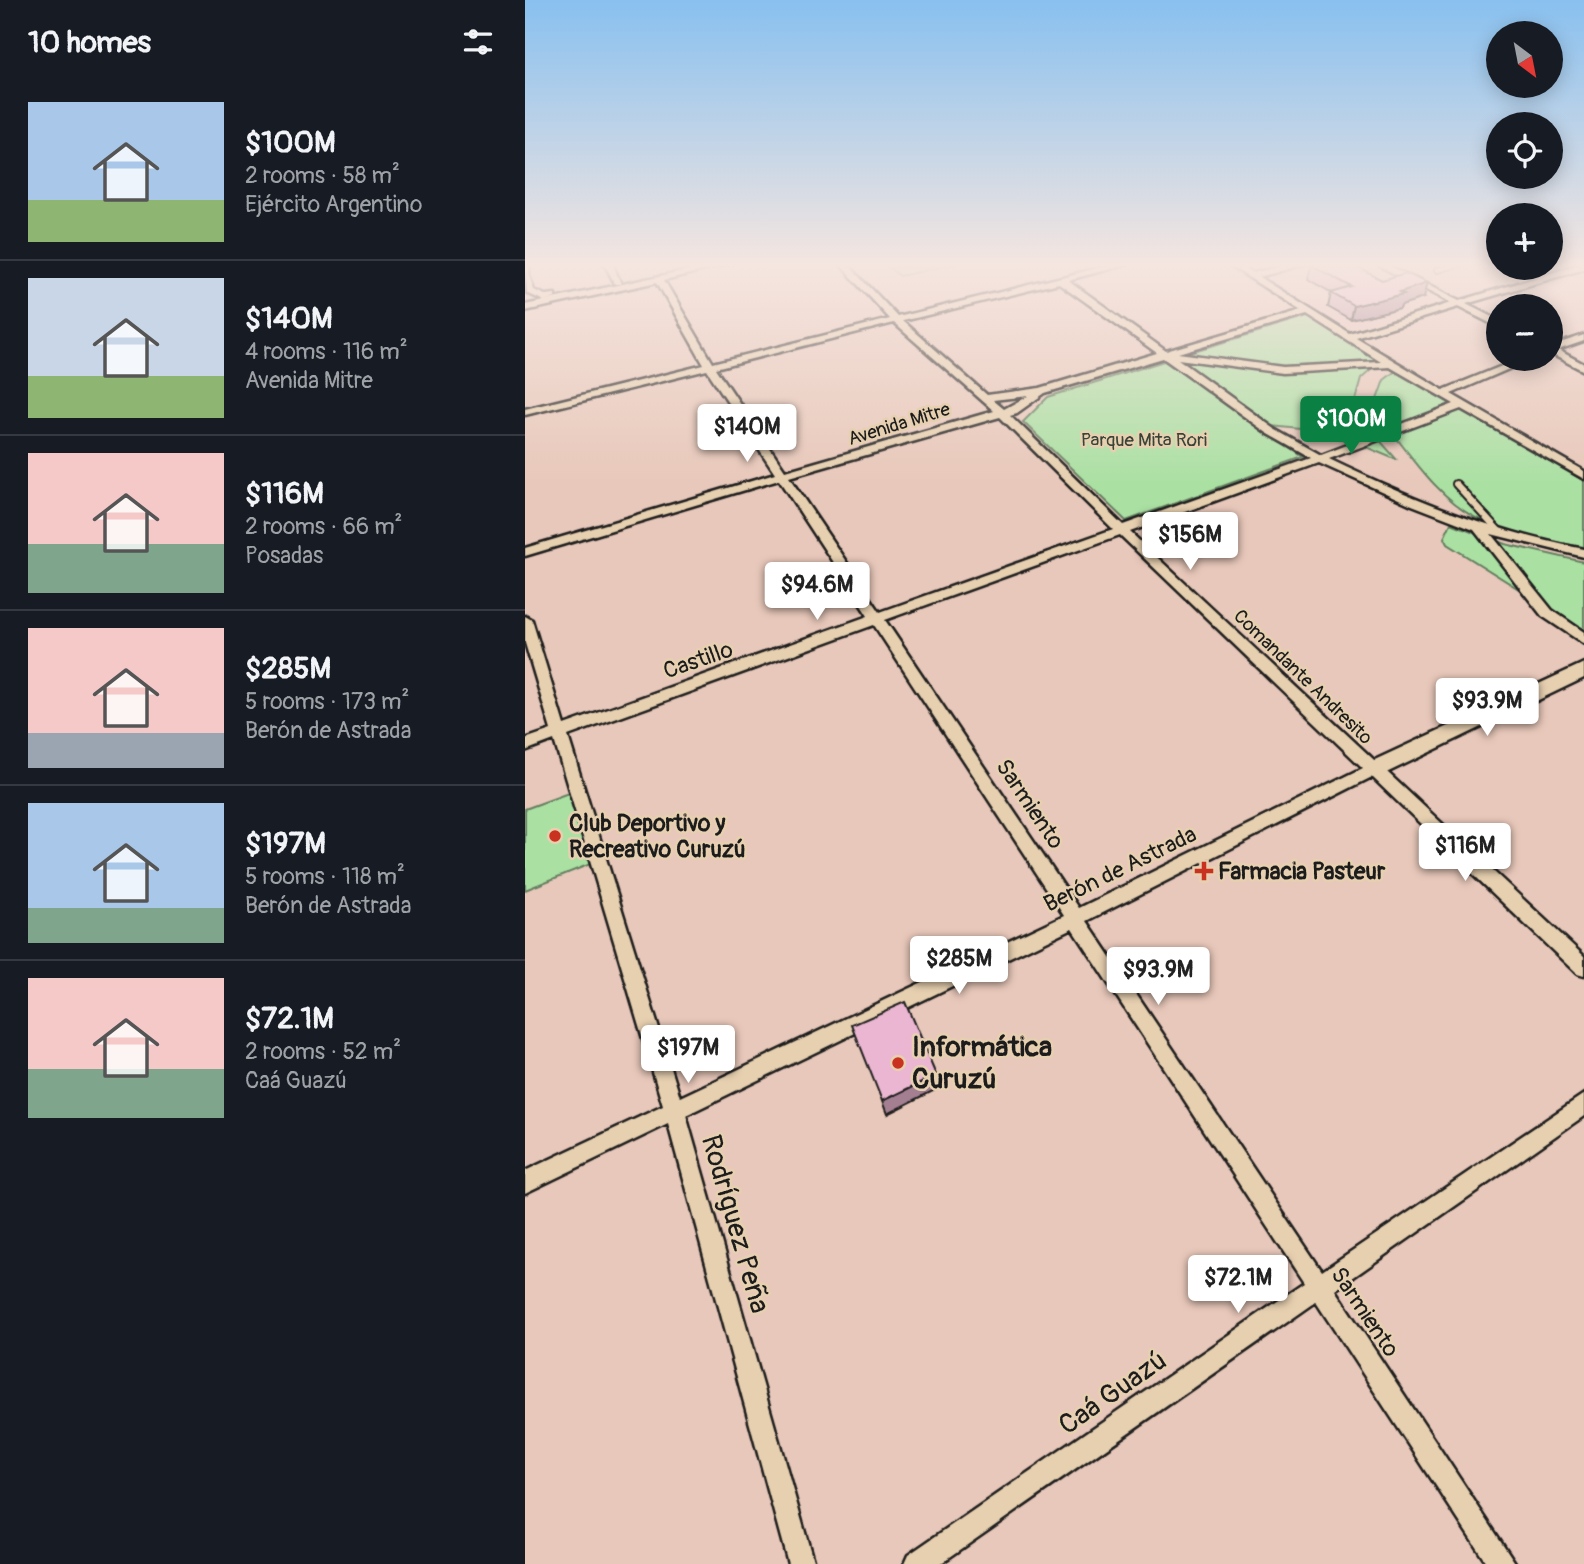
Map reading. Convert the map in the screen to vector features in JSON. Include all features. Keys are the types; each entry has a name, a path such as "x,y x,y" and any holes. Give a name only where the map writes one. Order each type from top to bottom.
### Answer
{"street":[{"name":"Sarmiento","path":"692,336 1503,1564"},
{"path":"525,412 830,336"},
{"name":"Comandante Andresito","path":"914,336 1002,413 1122,531 1584,968"},
{"path":"1138,336 1271,431 1320,459 1390,491 1477,524 1584,553"},
{"path":"985,398 1041,391 1227,336"},
{"path":"1349,337 1441,394 1583,475"},
{"path":"1563,346 1584,338"},
{"path":"1164,355 1223,365 1283,370 1392,364"},
{"path":"1563,357 1584,368"},
{"path":"1441,394 1498,371"},
{"name":"Avenida Mitre","path":"525,545 1013,411 1041,391"},
{"name":"Avenida Mitre","path":"525,552 782,474 970,413 978,409 985,398"},
{"name":"Castillo","path":"525,745 1122,531 1461,405"},
{"path":"1477,524 1547,613 1584,639"},
{"name":"Rodríguez Peña","path":"525,620 674,1110 801,1564"},
{"name":"Berón de Astrada","path":"525,1182 1076,918 1373,770 1584,670"},
{"name":"Caá Guazú","path":"917,1564 1584,1104"}],"lane":[{"path":"1456,484 1499,531"}],"green space":[{"path":"1244,336 1340,336 1381,361 1361,379 1355,400 1376,436 1397,460 1354,442 1310,430 1272,426 1174,357"},
{"name":"Parque Mita Rori","path":"1164,361 1303,457 1126,521 1023,422 1048,397"},
{"path":"1397,370 1584,481 1584,547 1502,528 1476,517 1435,486 1380,417 1375,405 1384,380"},
{"path":"1451,523 1505,544 1584,562 1584,630 1447,544 1444,538"},
{"name":"Club Deportivo y Recreativo Curuzú","path":"571,792 593,863 525,890 525,809"}],"building":[{"name":"Informática Curuzú","path":"905,1002 936,1075 882,1101 852,1025"}],"place":[{"name":"Club Deportivo y Recreativo Curuzú","path":"555,836"},
{"name":"Farmacia Pasteur","path":"1204,871"},
{"name":"Informática Curuzú","path":"898,1063"}]}
